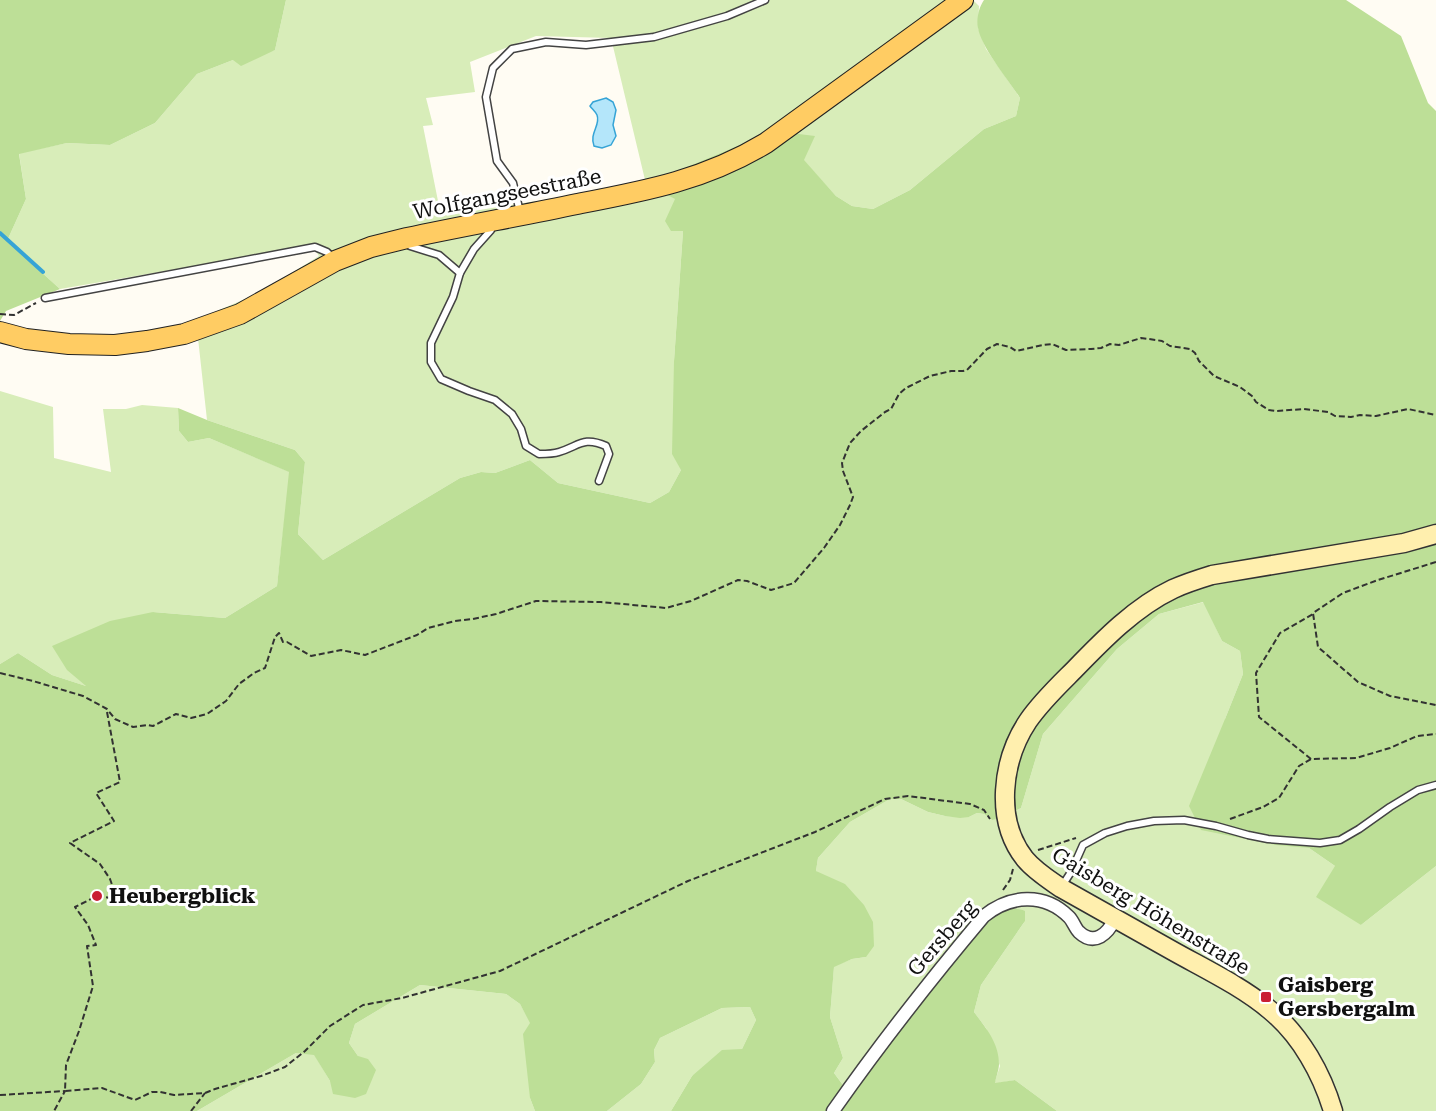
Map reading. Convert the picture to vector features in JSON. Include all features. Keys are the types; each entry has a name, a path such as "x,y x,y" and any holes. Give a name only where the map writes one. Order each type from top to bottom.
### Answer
{"main road":[{"name":"Wolfgangseestraße","path":"0,332 26,339 69,345 115,345 184,334 240,314 335,261 372,247 649,190 701,174 741,157 766,143 963,0"},
{"name":"Gaisberg Höhenstraße","path":"1333,1111 1320,1076 1304,1049 1277,1016 1263,1004 1061,888 1033,868 1021,854 1008,824 1005,783 1015,746 1039,708 1098,646 1151,602 1172,590 1219,574 1404,543 1436,534"}],"street":[{"name":"Gersberg","path":"833,1111 931,979 984,916 994,908 1016,899 1039,901 1063,913 1078,931 1090,938 1102,936 1111,928 1115,919"}],"lane":[{"path":"520,216 513,183 497,161 486,97 493,68 512,49 546,42 586,45 654,37 727,16 765,0"},
{"path":"491,221 491,230 474,249 460,273 453,297 431,343 431,362 441,379 495,400 512,414 521,429 526,446 539,454 558,452 581,442 596,442 606,446 609,454 599,481"},
{"path":"407,238 410,246 439,255 460,273"},
{"path":"45,298 315,247 327,252 335,261"},
{"path":"1061,888 1083,845 1105,833 1126,826 1154,821 1184,820 1268,839 1320,843 1340,840 1418,790 1436,785"}],"path":[{"path":"0,314 14,315 45,298"},
{"path":"0,673 83,696 106,709 116,719 133,727 153,726 176,714 191,718 207,714 226,701 238,684 265,668 274,637 279,633 283,642 311,656 341,650 365,655 417,635 428,628 496,614 536,601 601,602 666,608 691,601 738,580 771,590 794,584 824,548 850,505 853,496 842,463 850,443 861,431 891,409 899,394 906,388 930,376 967,370 987,349 997,344 1016,351 1052,344 1066,350 1075,350 1096,349 1110,344 1119,345 1141,339 1156,340 1174,347 1190,349 1214,376 1240,387 1256,402 1269,410 1304,409 1351,417 1376,416 1408,408 1436,415"},
{"path":"1311,759 1259,717 1256,673 1280,633 1342,593 1436,562"},
{"path":"1313,613 1318,647 1358,682 1390,696 1436,705"},
{"path":"54,1111 65,1091 66,1065 93,986 87,945 96,945 88,925 75,908 98,896 117,899 110,879 100,864 70,843 114,821 96,794 120,782 106,709"},
{"path":"1216,826 1279,798 1299,766 1311,759 1356,758 1417,736 1436,734"},
{"path":"0,1095 102,1088 135,1100 152,1092 174,1095 205,1093 285,1067 305,1052 330,1026 363,1005 402,998 500,971 688,881 815,832 885,799 908,796 970,804 984,810 992,821"},
{"path":"994,908 997,898 1010,880 1014,862 1021,854 1056,845 1082,835"},
{"path":"191,1111 205,1093"}],"green space":[{"path":"0,0 286,0 275,50 241,66 233,60 197,74 155,123 110,145 67,143 19,154 26,199 7,241 60,289 6,311 0,321"},
{"path":"286,0 973,0 979,6 978,28 986,49 1020,98 1016,116 984,129 910,190 873,209 852,206 836,196 803,160 814,137 647,184 676,199 683,231 674,361 681,470 669,492 650,503 558,483 530,460 495,473 481,472 460,478 323,560 298,534 305,462 295,450 207,420 196,320 261,292 319,256 312,246 60,289 7,241 26,199 19,153 67,143 110,145 155,123 197,74 233,60 275,50","holes":["536,36 611,38 646,184 441,216 423,126 433,125 426,98 475,92 470,62"]},
{"path":"984,0 1346,0 1401,36 1428,103 1436,111 1436,866 1361,925 1316,897 1335,866 1309,848 1276,845 1201,830 1189,806 1243,674 1240,651 1222,641 1203,602 1159,614 1117,649 1043,734 1021,808 1000,819 992,820 984,814 977,813 960,818 928,812 901,799 890,799 850,822 818,858 816,871 845,884 864,905 873,922 874,946 866,957 852,959 834,967 830,1017 843,1058 834,1073 849,1093 930,986 991,917 1016,909 1025,911 1025,921 981,985 974,1012 997,1049 999,1069 995,1083 1015,1080 1057,1111 671,1111 692,1076 722,1050 742,1049 756,1020 750,1007 722,1008 660,1038 654,1050 655,1062 641,1084 607,1111 535,1111 530,1098 523,1034 530,1023 520,1004 506,994 420,985 355,1024 349,1043 358,1056 368,1059 376,1070 366,1094 355,1098 333,1094 330,1081 314,1055 296,1053 197,1111 0,1111 0,664 18,653 52,675 86,686 67,670 52,646 110,621 153,612 225,618 277,586 289,472 209,438 188,442 179,431 178,408 295,450 305,462 298,534 323,560 460,478 481,472 495,473 530,460 558,483 650,503 669,492 681,470 672,454 674,361 683,231 671,231 665,221 675,199 646,184 774,131 815,136 804,160 836,196 852,206 873,209 910,190 984,129 1016,116 1020,98 980,36 977,21"},
{"path":"0,391 53,407 54,458 111,472 103,409 126,409 142,405 178,408 179,431 188,442 209,438 290,472 277,586 225,618 153,612 89,687 52,675 18,653 0,664"},
{"path":"1204,602 1222,641 1240,651 1243,674 1225,719 1251,840 1309,848 1335,866 1361,925 1436,866 1436,1111 1057,1111 1015,1080 994,1084 1000,1066 986,1028 974,1012 981,985 1025,921 850,1094 834,1073 843,1058 830,1017 834,966 852,959 866,957 816,871 818,858 850,822 890,799 901,799 928,812 945,816 969,817 977,813 984,814 992,820 1000,819 1021,808 1043,734 1117,649 1159,614"},
{"path":"420,985 506,994 520,1004 531,1023 530,1098 535,1111 197,1111 296,1053 314,1054 330,1081 358,1056 349,1043 355,1024"},
{"path":"750,1007 756,1020 742,1049 692,1076 671,1111 607,1111 641,1084 655,1062 654,1050 660,1038 722,1008"}],"water":[{"path":"606,98 613,102 616,110 613,125 616,136 611,145 602,148 594,146 593,137 598,119 590,106 593,102"}],"waterway":[{"path":"0,233 43,272"}],"place":[{"name":"Heubergblick","path":"97,896"},
{"name":"Gaisberg Gersbergalm","path":"1266,997"}]}
